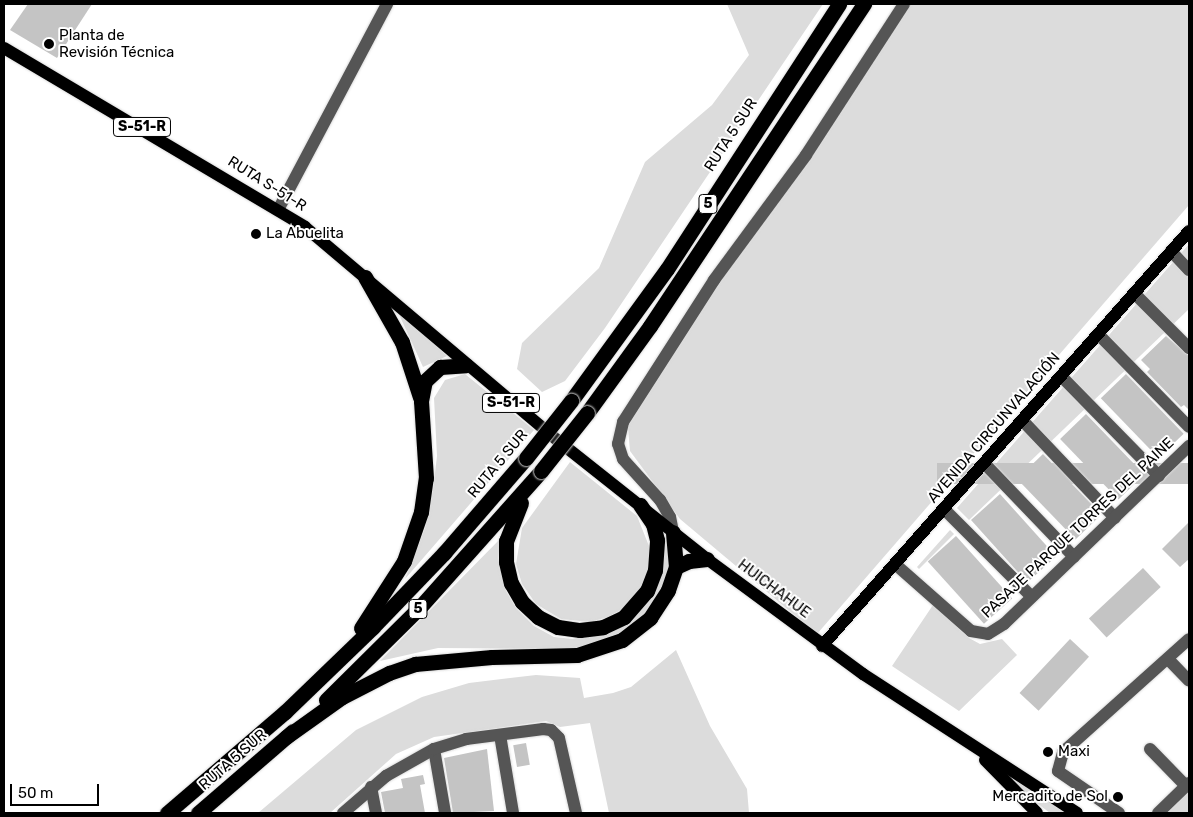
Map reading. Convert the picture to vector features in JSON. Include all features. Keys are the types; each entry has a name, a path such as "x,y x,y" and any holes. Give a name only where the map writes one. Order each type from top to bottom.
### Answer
{"highway":[{"name":"RUTA 5 SUR","path":"167,813 266,729 334,666 444,554 526,458 572,401 666,269 838,4"},
{"name":"RUTA 5 SUR","path":"198,813 286,737 420,607 541,471 661,310 864,4"},
{"path":"334,666 388,590 416,529 426,478 421,401 402,342 365,277"},
{"path":"421,401 425,381 435,370 446,366 466,365"},
{"path":"541,471 513,520 506,541 506,562 511,583 522,602 538,617 558,627 580,630 603,627 624,617 640,601 652,581 657,549 653,524 640,505"},
{"path":"286,737 342,697 389,673 415,664 492,656 576,655 610,646 633,634 650,618 663,601 676,567 673,532"},
{"path":"676,567 689,561 708,559"}],"main road":[{"name":"RUTA S-51-R","path":"4,48 278,210 324,241 466,365 557,440"},
{"name":"AVENIDA CIRCUNVALACIÓN","path":"822,646 1189,231"},
{"name":"HUICHAHUE","path":"557,440 822,646 979,752 1077,813"},
{"name":"HUICHAHUE","path":"979,752 1012,791 1037,813"}],"street":[{"path":"278,210 386,4"},
{"path":"673,532 660,500 623,460 618,444 623,422 714,280 806,155 904,4"},
{"path":"1171,251 1189,270"},
{"path":"1134,293 1189,348"},
{"path":"1098,334 1189,427"},
{"path":"1061,376 1159,476"},
{"path":"1022,420 1115,518"},
{"name":"PASAJE PARQUE TORRES DEL PAINE","path":"895,564 978,634 988,634 998,628 1032,597 1189,446"},
{"path":"984,463 1074,557"},
{"path":"944,509 1032,597"},
{"path":"1119,813 1058,771 1062,752 1189,639"},
{"path":"1168,659 1189,681"},
{"path":"343,813 371,787 434,749 466,739 543,729 554,732 560,742 576,813"},
{"path":"500,735 514,813"},
{"path":"434,749 445,813"},
{"path":"1150,749 1188,784 1158,813"},
{"path":"371,787 376,813"}],"shaded area":[{"path":"727,4 823,4 605,328 565,381 542,392 517,369 522,343 599,268 645,162 712,105 749,55"},
{"path":"904,4 1189,4 1189,205 817,634 680,519 630,451 627,416"},
{"path":"1189,244 1189,309 969,520 957,508"},
{"path":"397,310 447,356 423,367"},
{"path":"465,374 534,430 405,579 425,528 433,490 437,456 434,398 445,380"},
{"path":"570,462 637,516 649,546 649,568 638,593 626,607 608,617 590,622 561,619 536,604 522,584 516,564 522,528"},
{"path":"950,530 954,534 919,569 917,567"},
{"path":"660,532 672,543 667,587 634,628 574,649 438,648 380,661 501,538 498,558 506,591 516,608 534,626 554,637 573,639 621,626 642,609 653,592"},
{"path":"933,605 969,638 980,644 1002,639 1017,655 959,711 892,666"},
{"path":"676,650 710,726 747,789 749,813 609,813 590,723 560,727 546,721 434,737 396,754 330,813 258,813 356,730 422,697 469,683 536,675 580,678 584,698 613,693 631,687"},
{"path":"1014,781 1067,813 1050,813 1013,785"},
{"path":"1189,789 1189,813 1162,813"}],"building":[{"name":"Planta de Revisión Técnica","path":"28,4 92,4 57,58 10,30"},
{"path":"1166,336 1189,356 1189,410 1184,405 1181,407 1147,372 1150,369 1141,360"},
{"path":"1126,374 1184,434 1158,458 1101,398"},
{"path":"1086,414 1144,474 1118,499 1060,439"},
{"path":"1043,454 1101,514 1075,539 1017,479"},
{"path":"937,463 1189,463 1189,484 937,484"},
{"path":"1000,494 1056,556 1027,583 971,520"},
{"path":"1189,522 1189,559 1180,567 1162,549"},
{"path":"956,536 1012,598 984,624 928,561"},
{"path":"1143,568 1161,587 1107,637 1089,618"},
{"path":"1070,639 1089,657 1039,711 1020,693"},
{"path":"526,743 530,765 517,767 513,745"},
{"path":"487,749 494,811 453,813 444,758"},
{"path":"423,775 425,784 420,785 425,813 385,813 381,792 403,788 401,779"}],"place":[{"name":"Planta de Revisión Técnica","path":"49,44"},
{"name":"La Abuelita","path":"256,234"},
{"name":"Maxi","path":"1048,752"},
{"name":"Mercadito de Sol","path":"1118,797"}]}
